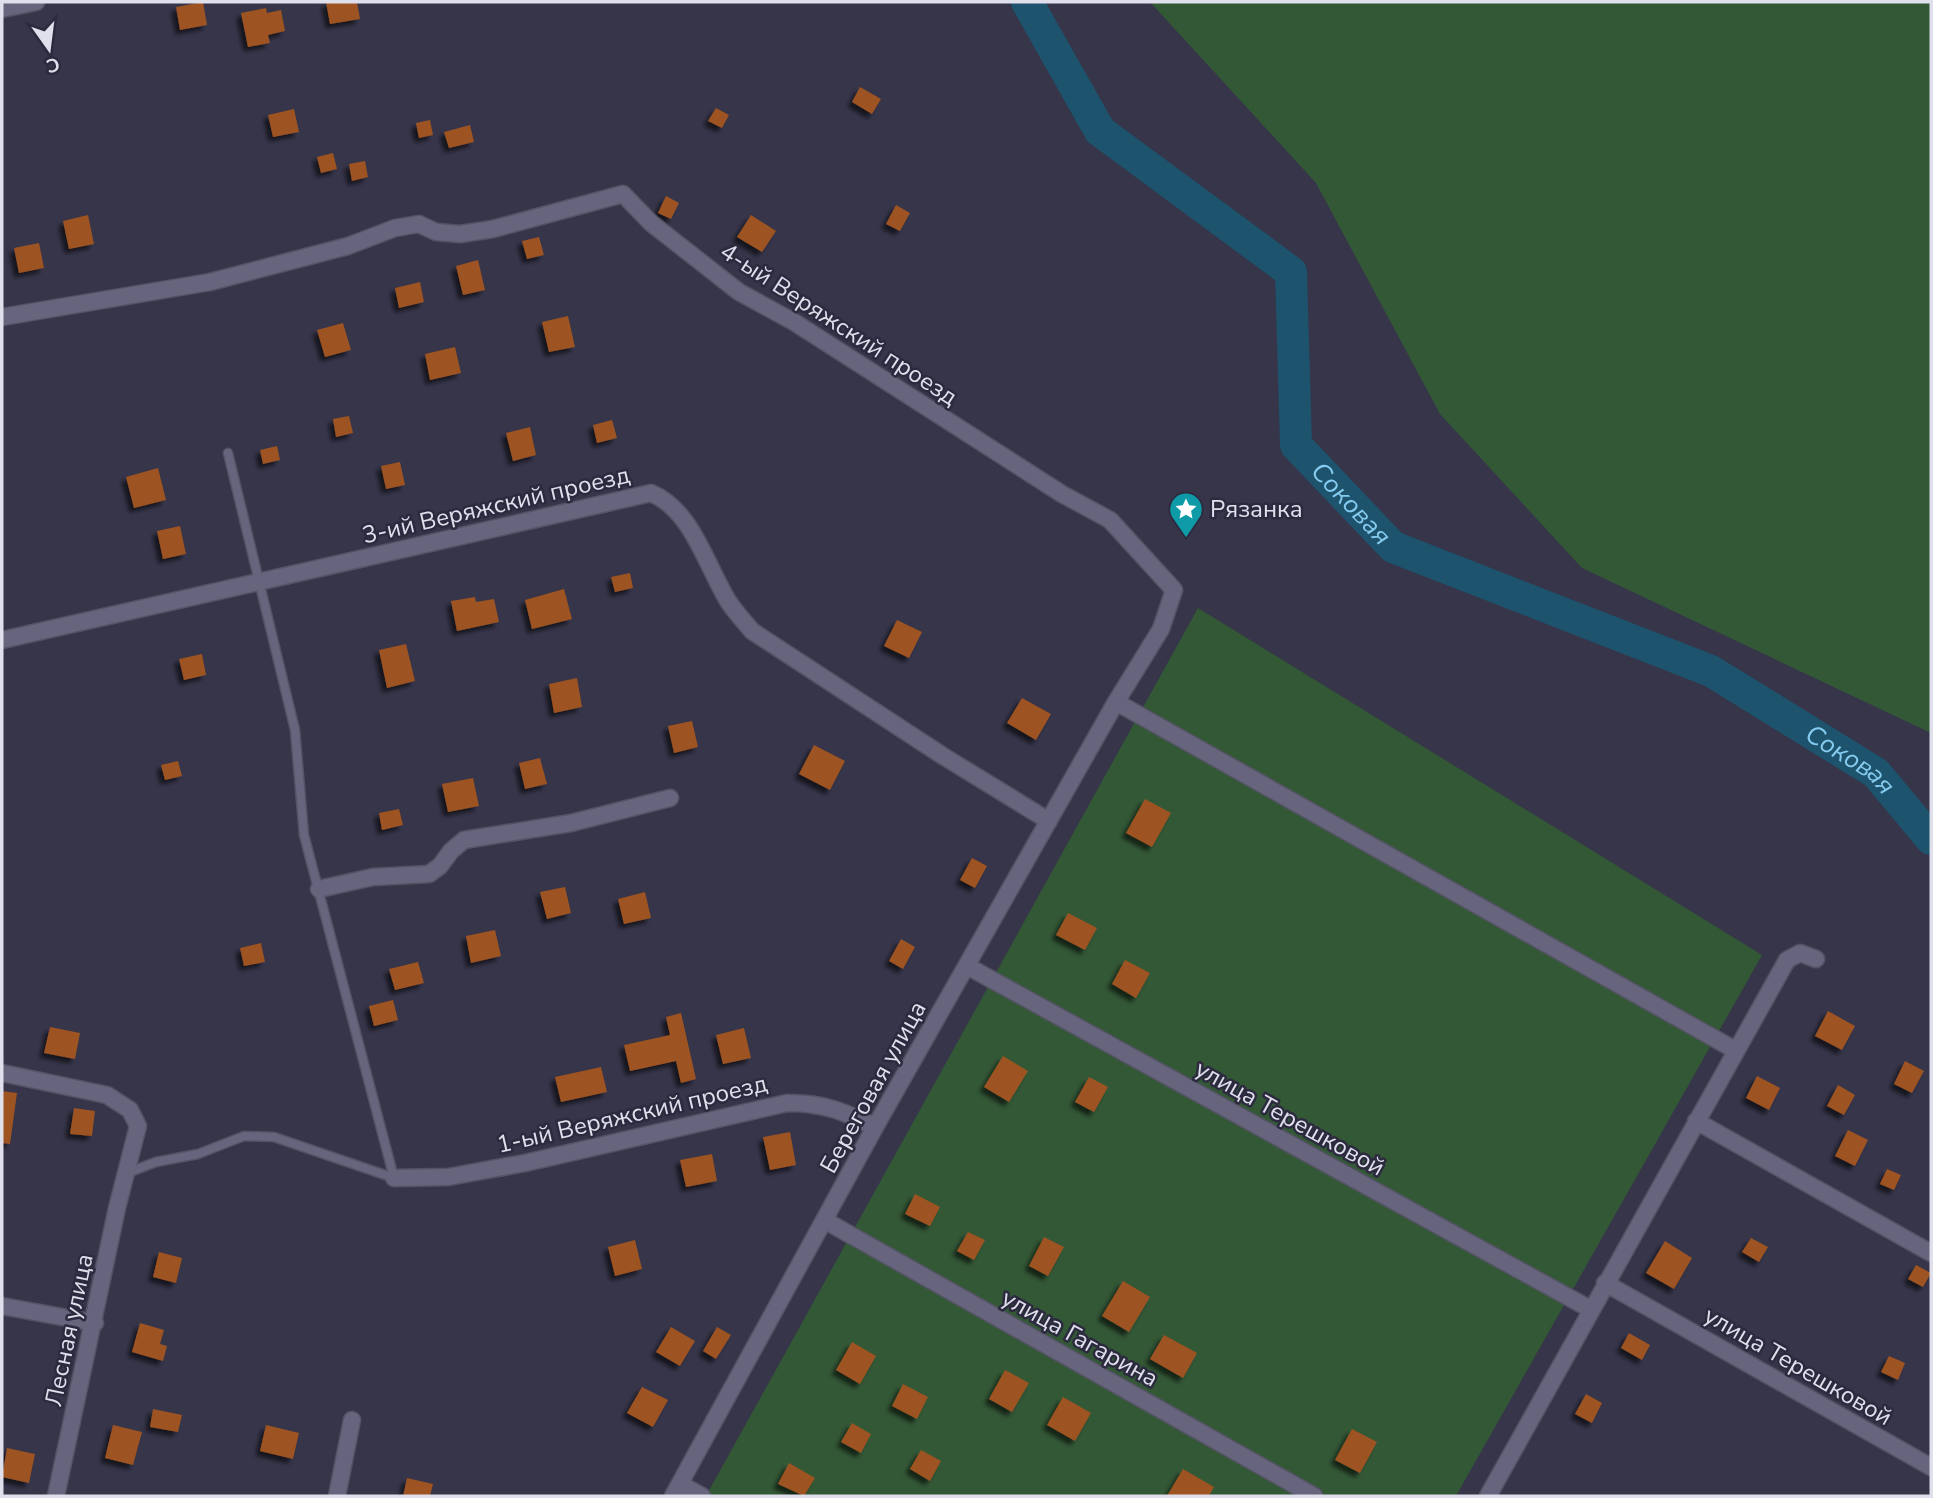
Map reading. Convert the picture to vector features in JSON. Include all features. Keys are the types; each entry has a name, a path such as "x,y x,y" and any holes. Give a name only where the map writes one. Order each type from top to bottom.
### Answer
{"street":[{"path":"2,9 36,2"},
{"name":"4-ый Веряжский проезд","path":"2,317 210,282 348,246 395,229 419,224 436,232 460,233 493,229 623,194 651,223 739,292 794,322 1062,494 1110,520 1174,590 1161,629 1116,702"},
{"name":"3-ий Веряжский проезд","path":"2,640 651,493 665,499 679,516 708,559 729,601 752,631 943,756 1049,821"},
{"path":"1116,702 1735,1050"},
{"name":"Береговая улица","path":"676,1490 875,1127 1116,702"},
{"path":"319,889 373,877 429,874 464,840 571,823 670,798"},
{"path":"1488,1496 1787,960 1800,953 1816,959"},
{"name":"улица Терешковой","path":"967,966 1590,1309"},
{"name":"Лесная улица","path":"2,1073 107,1095 130,1110 138,1126 117,1208 95,1323 56,1496"},
{"name":"1-ый Веряжский проезд","path":"394,1178 448,1177 525,1163 787,1103 816,1103 839,1110 875,1127"},
{"path":"1696,1121 1931,1253"},
{"name":"улица Гагарина","path":"824,1220 1314,1496"},
{"name":"улица Терешковой","path":"1605,1283 1931,1467"},
{"path":"2,1306 95,1323"},
{"path":"337,1496 352,1420"},
{"path":"676,1490 702,1496"}],"lane":[{"path":"228,453 295,730 304,835 394,1178"},
{"path":"127,1173 156,1162 198,1154 244,1136 274,1137 394,1178"}],"green space":[{"path":"1150,2 1931,2 1931,733 1582,568 1440,414 1316,183"},
{"path":"1198,608 1762,955 1456,1496 706,1496"}],"building":[{"path":"203,2 207,25 180,30 176,7"},
{"path":"326,2 357,2 360,19 330,24"},
{"path":"266,8 267,13 281,10 285,31 268,35 270,43 248,47 241,13"},
{"path":"860,87 881,99 872,114 852,102"},
{"path":"716,108 729,115 722,128 708,121"},
{"path":"294,109 299,132 273,137 268,115"},
{"path":"430,120 433,135 419,138 416,123"},
{"path":"470,125 474,142 449,148 444,132"},
{"path":"333,153 337,169 321,173 317,157"},
{"path":"365,161 368,177 352,181 349,164"},
{"path":"666,196 679,203 671,219 658,213"},
{"path":"896,205 910,213 900,231 886,224"},
{"path":"88,215 94,244 69,249 63,221"},
{"path":"751,215 776,231 762,252 737,237"},
{"path":"539,237 544,255 527,259 522,241"},
{"path":"39,243 44,268 19,273 14,248"},
{"path":"478,260 485,290 463,295 456,266"},
{"path":"420,282 424,302 399,308 395,288"},
{"path":"568,316 575,347 549,352 542,322"},
{"path":"343,323 351,350 325,357 317,330"},
{"path":"455,347 461,373 430,380 425,354"},
{"path":"349,416 353,433 336,437 333,419"},
{"path":"612,420 617,438 597,443 593,425"},
{"path":"530,427 536,455 513,461 506,433"},
{"path":"277,446 280,460 263,464 260,450"},
{"path":"400,462 405,485 386,489 381,466"},
{"path":"158,468 166,500 134,508 126,477"},
{"path":"180,526 186,554 163,559 157,531"},
{"path":"630,573 633,588 615,592 611,577"},
{"path":"564,589 572,619 532,629 525,600"},
{"path":"475,597 476,602 494,599 499,622 457,631 451,601"},
{"path":"897,620 922,632 909,658 884,646"},
{"path":"406,644 415,681 387,688 379,650"},
{"path":"202,654 206,675 184,680 179,659"},
{"path":"577,678 582,707 554,713 549,684"},
{"path":"1022,698 1051,714 1036,740 1007,723"},
{"path":"692,721 698,747 674,753 668,726"},
{"path":"814,745 845,761 830,790 799,774"},
{"path":"540,758 547,784 525,789 519,763"},
{"path":"178,761 182,776 165,780 161,765"},
{"path":"473,778 479,806 448,812 442,784"},
{"path":"1145,799 1171,813 1152,847 1126,833"},
{"path":"399,809 403,825 382,830 379,813"},
{"path":"972,858 987,866 975,888 960,880"},
{"path":"565,887 571,913 547,919 540,892"},
{"path":"645,892 651,918 624,924 618,899"},
{"path":"1068,913 1097,928 1085,950 1056,935"},
{"path":"495,930 501,956 471,963 466,936"},
{"path":"901,939 915,947 903,969 889,961"},
{"path":"261,943 265,962 244,966 240,948"},
{"path":"1125,960 1150,973 1136,998 1112,984"},
{"path":"418,962 424,983 395,990 389,969"},
{"path":"393,1000 398,1020 374,1026 369,1006"},
{"path":"1828,1011 1855,1026 1842,1050 1815,1036"},
{"path":"681,1013 696,1079 681,1083 676,1061 630,1071 624,1045 670,1035 666,1017"},
{"path":"50,1027 80,1033 75,1059 44,1053"},
{"path":"744,1028 751,1058 723,1064 716,1035"},
{"path":"1003,1056 1028,1071 1009,1102 984,1087"},
{"path":"1905,1061 1924,1071 1912,1093 1894,1084"},
{"path":"601,1067 607,1092 561,1102 555,1077"},
{"path":"1757,1076 1780,1088 1769,1110 1746,1098"},
{"path":"1089,1077 1108,1087 1094,1112 1075,1102"},
{"path":"1838,1085 1855,1095 1844,1115 1827,1106"},
{"path":"2,1091 17,1093 10,1144 2,1143"},
{"path":"74,1108 95,1111 92,1136 70,1134"},
{"path":"1848,1130 1868,1140 1855,1166 1835,1156"},
{"path":"790,1132 796,1165 770,1170 763,1137"},
{"path":"712,1154 717,1181 686,1187 680,1160"},
{"path":"1887,1169 1901,1175 1894,1190 1880,1184"},
{"path":"915,1194 940,1207 930,1226 905,1214"},
{"path":"968,1232 985,1240 974,1260 957,1251"},
{"path":"1044,1237 1064,1247 1048,1276 1029,1266"},
{"path":"1751,1238 1768,1247 1759,1262 1742,1252"},
{"path":"635,1240 642,1269 615,1276 608,1247"},
{"path":"1665,1241 1692,1258 1674,1289 1646,1273"},
{"path":"159,1252 182,1258 176,1283 153,1277"},
{"path":"1916,1265 1931,1273 1923,1287 1908,1279"},
{"path":"1123,1281 1150,1297 1129,1332 1102,1316"},
{"path":"140,1323 164,1330 160,1344 167,1346 163,1361 132,1352"},
{"path":"671,1327 695,1341 680,1366 656,1352"},
{"path":"717,1327 731,1335 716,1359 703,1351"},
{"path":"1629,1333 1650,1345 1642,1360 1621,1348"},
{"path":"1164,1335 1197,1353 1183,1378 1150,1359"},
{"path":"852,1342 876,1356 860,1384 836,1370"},
{"path":"1889,1356 1905,1363 1898,1380 1881,1372"},
{"path":"1005,1370 1029,1383 1012,1412 989,1399"},
{"path":"903,1384 928,1397 917,1419 892,1406"},
{"path":"642,1387 668,1400 653,1427 627,1413"},
{"path":"1586,1394 1602,1403 1592,1423 1575,1414"},
{"path":"1063,1397 1091,1413 1075,1441 1047,1425"},
{"path":"153,1409 182,1415 178,1432 150,1427"},
{"path":"852,1423 871,1434 861,1453 841,1442"},
{"path":"113,1425 142,1432 133,1465 105,1458"},
{"path":"266,1425 299,1433 293,1459 260,1451"},
{"path":"1352,1429 1377,1442 1360,1473 1335,1460"},
{"path":"7,1448 35,1454 29,1483 2,1477"},
{"path":"921,1450 941,1461 930,1481 910,1469"},
{"path":"789,1463 815,1478 804,1496 778,1484"},
{"path":"1183,1469 1214,1487 1209,1496 1167,1496"},
{"path":"407,1478 433,1484 430,1496 403,1496"}],"waterway":[{"name":"Соковая","path":"1027,2 1100,131 1291,272 1296,445 1393,547 1711,671 1876,773 1931,839"}],"place":[{"name":"Рязанка","path":"1186,539"}]}
